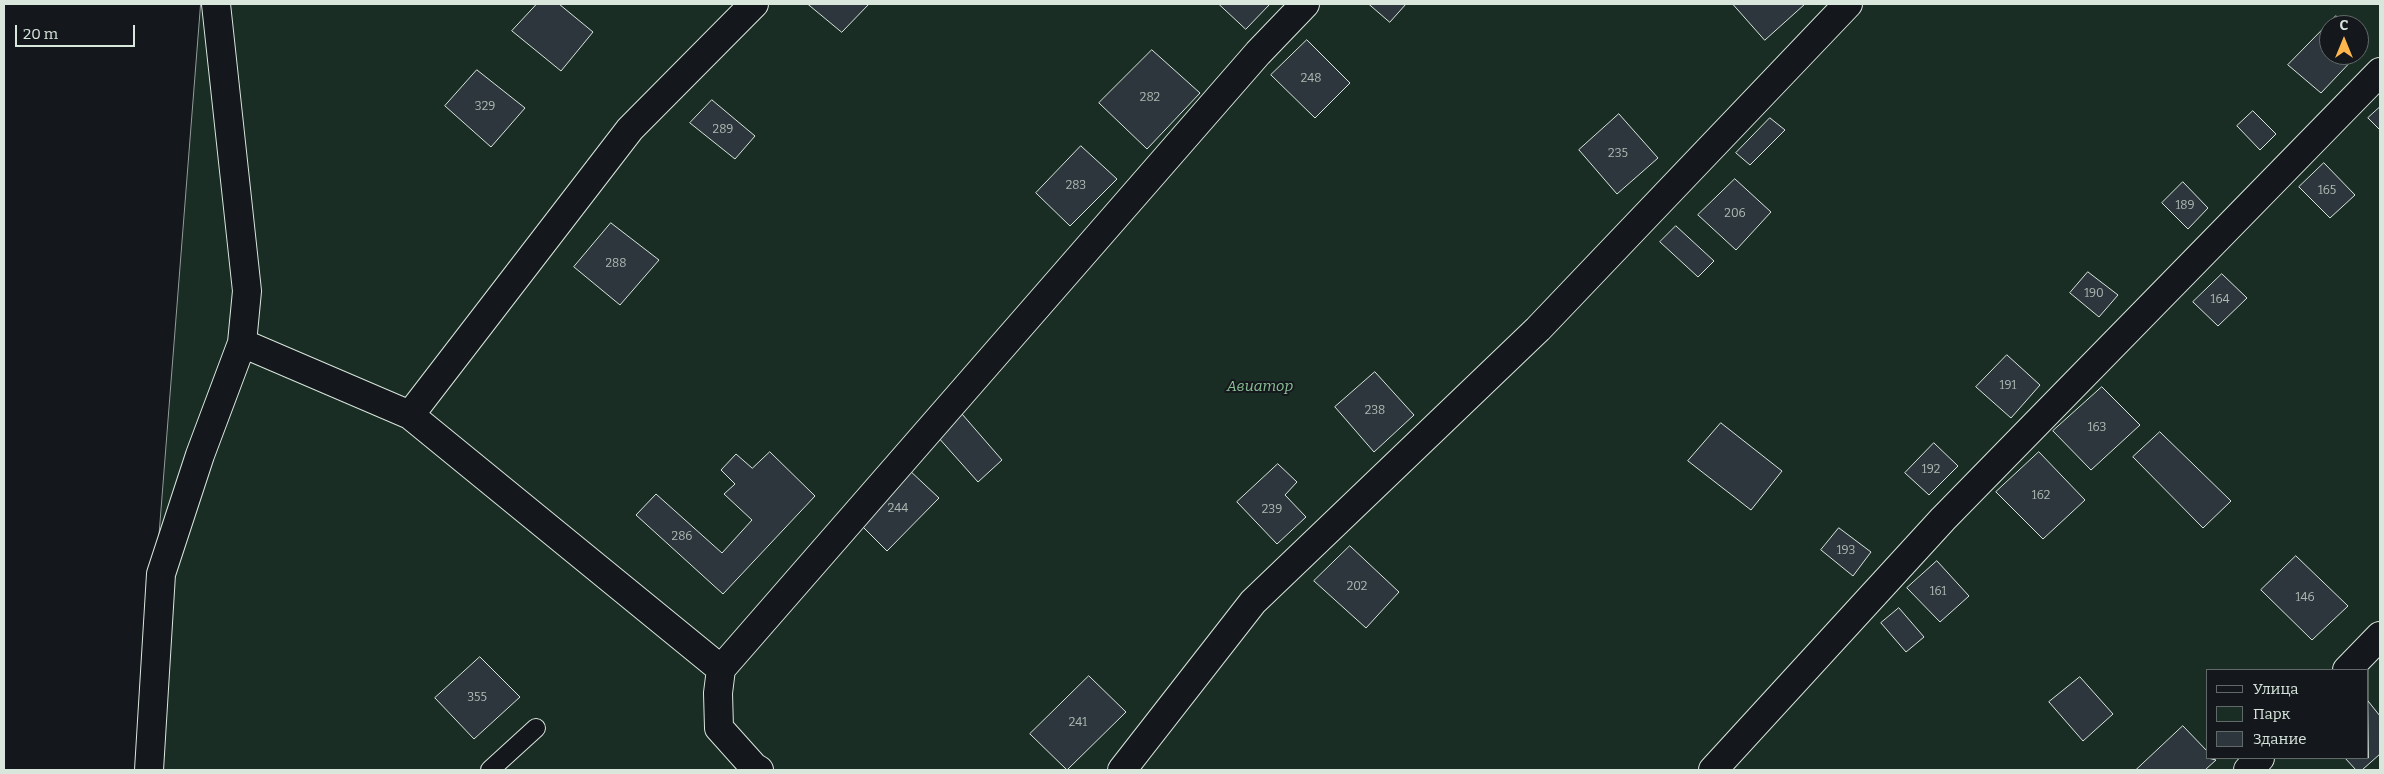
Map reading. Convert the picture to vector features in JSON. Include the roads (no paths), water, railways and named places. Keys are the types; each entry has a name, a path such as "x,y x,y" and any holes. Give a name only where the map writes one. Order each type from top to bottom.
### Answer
{"street":[{"path":"149,770 160,574 200,455 242,343 247,291 216,4"},
{"path":"410,416 630,129 754,4"},
{"path":"759,770 754,767 719,728 718,693 721,669 1258,53 1305,4"},
{"path":"1122,770 1253,602 1538,329 1848,4"},
{"path":"1713,770 1943,519 2380,72"},
{"path":"242,343 410,416 721,669"},
{"path":"2348,669 2380,636"},
{"path":"2248,770 2259,759"}],"lane":[{"path":"490,770 536,728"}],"park label":[{"name":"Авиатор","path":"1260,387"}]}
